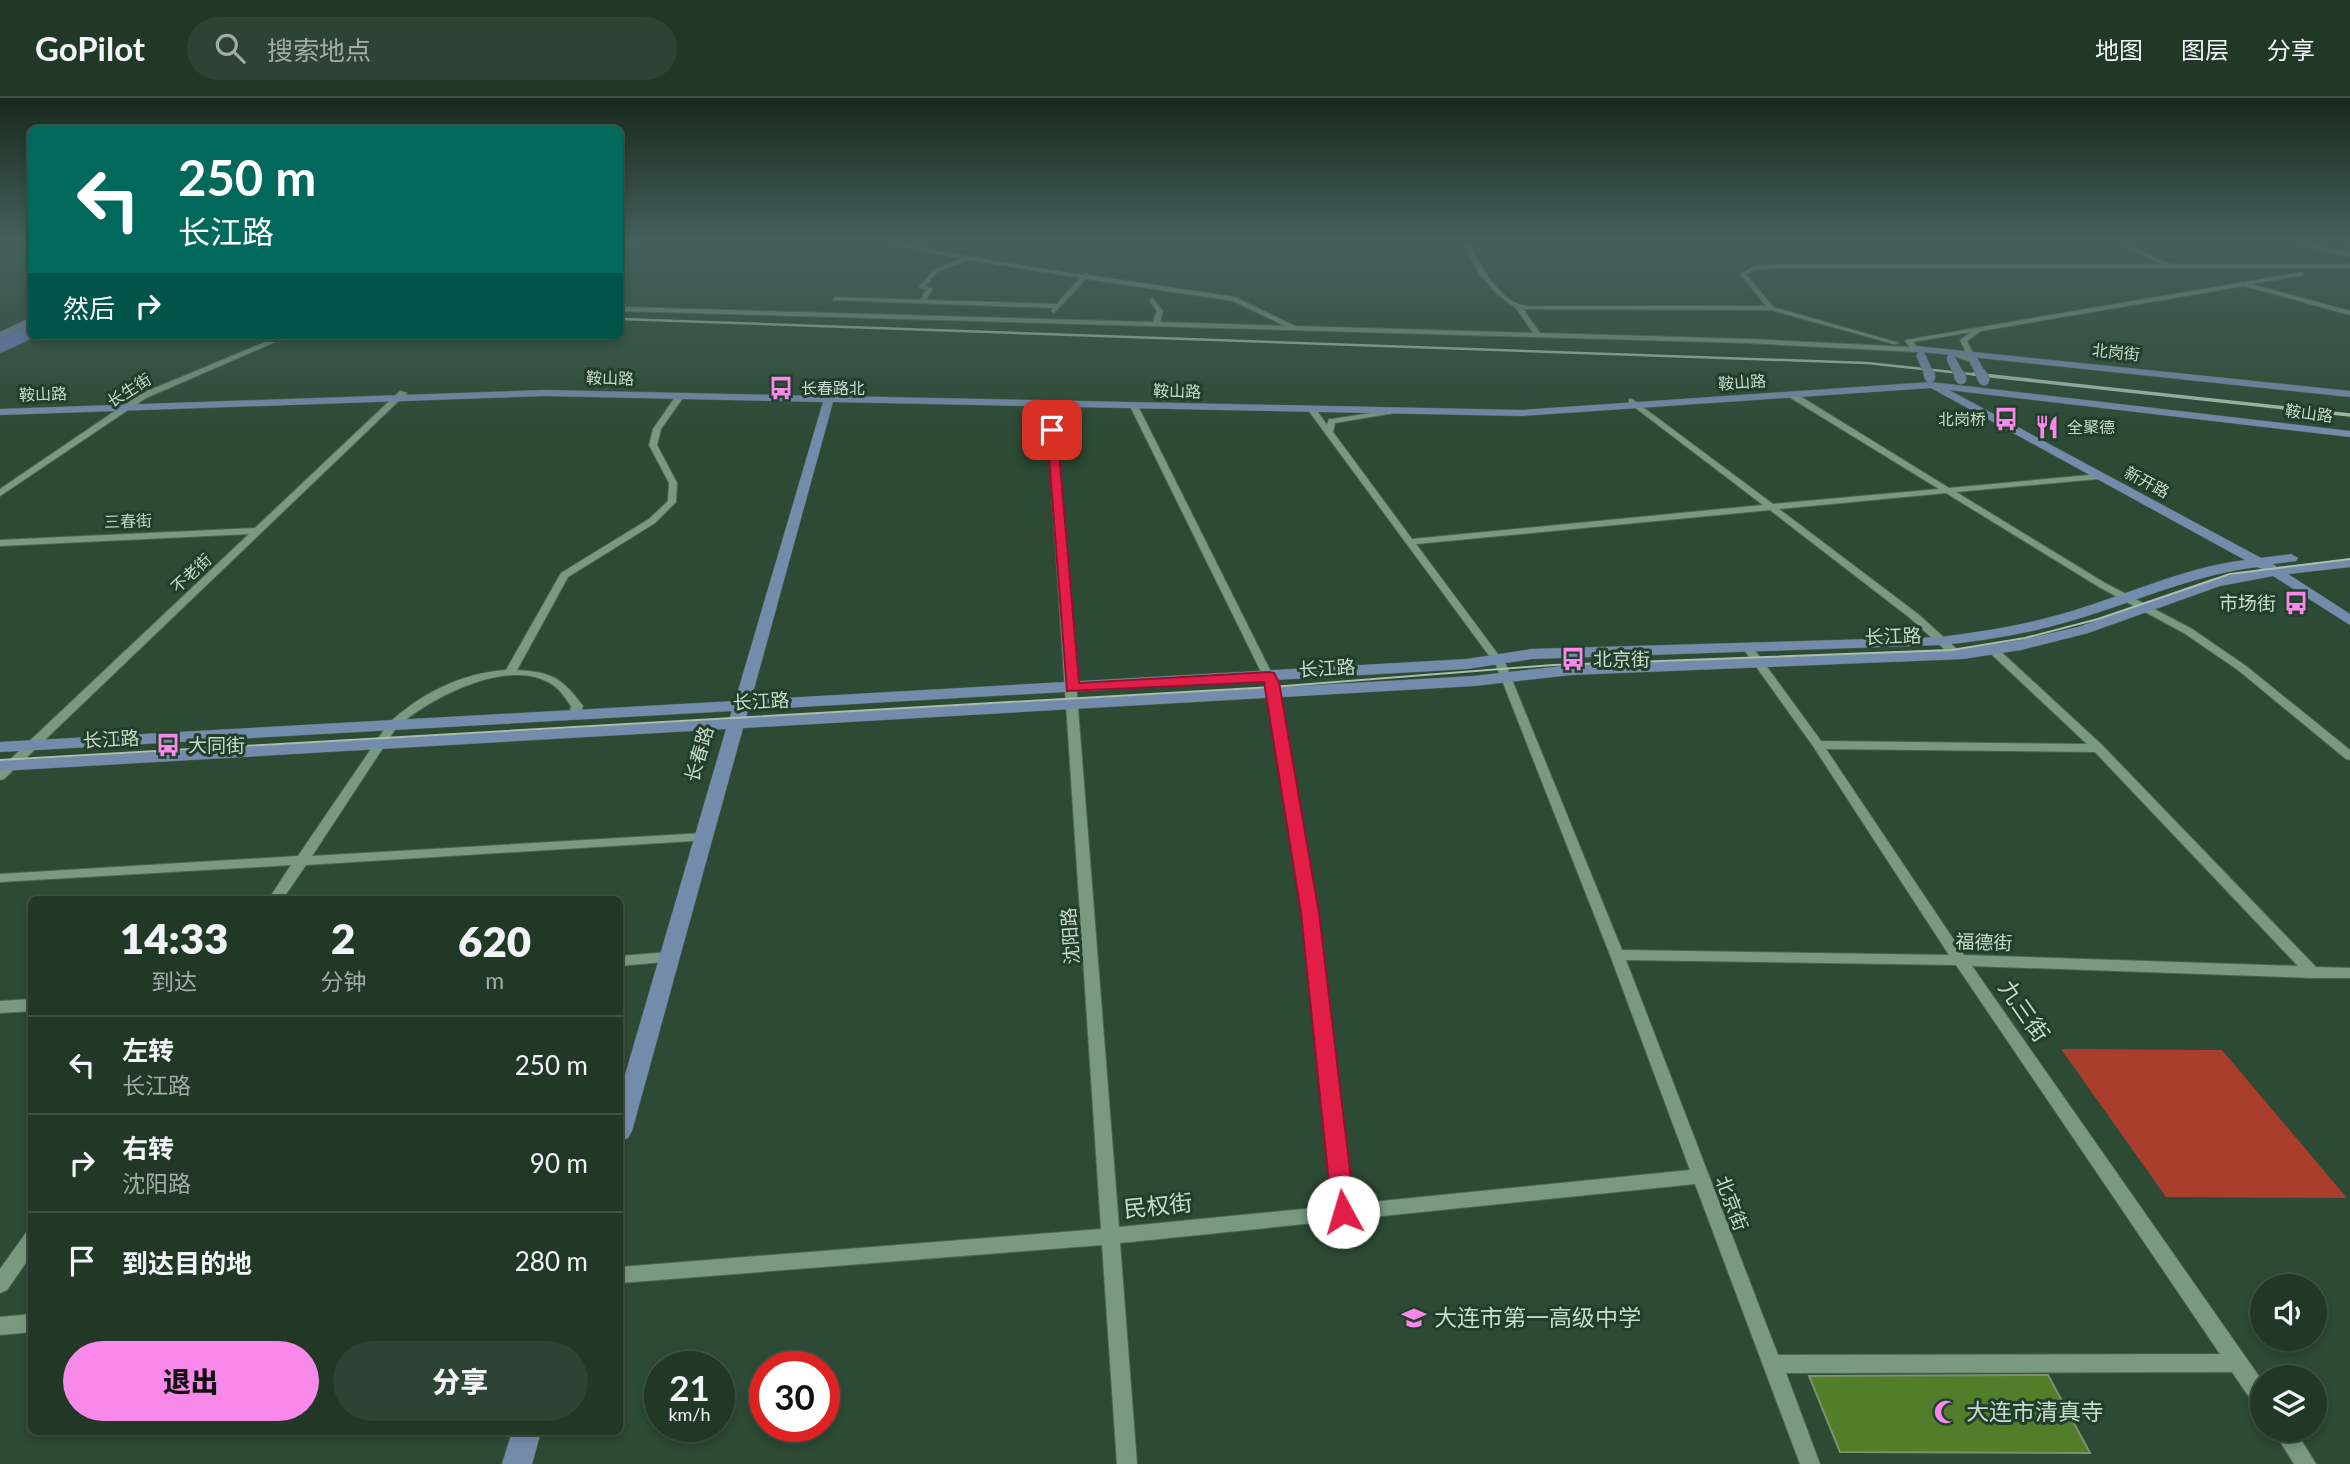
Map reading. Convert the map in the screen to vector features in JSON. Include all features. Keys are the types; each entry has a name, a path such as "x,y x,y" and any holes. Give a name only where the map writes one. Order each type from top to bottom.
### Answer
{"highway":[{"path":"0,332 28,319"},
{"path":"0,347 28,332"}],"main road":[{"path":"1915,349 1972,356 1984,380 1960,384"},
{"path":"1915,349 1930,381"},
{"path":"1948,352 1960,384 1955,396 1961,402"},
{"name":"北岗街","path":"1972,356 2001,355 2350,394"},
{"name":"鞍山路","path":"1984,380 2013,390 2350,432"},
{"name":"鞍山路","path":"401,395 566,386 1050,404 1522,413 1930,381 2350,432"},
{"name":"鞍山路","path":"0,410 497,393 830,395 1503,408 1792,395 1930,381"},
{"name":"新开路","path":"1930,381 1961,402 2275,571 2350,621"},
{"path":"1960,384 2013,390"},
{"name":"长春路","path":"623,1120 830,395"},
{"name":"长江路","path":"0,747 575,716 740,715 1072,705 1467,664 1532,654 1941,641 2038,625 2127,599 2215,568 2256,561 2350,552"},
{"name":"长江路","path":"4,769 379,744 1072,688 1506,677 1570,670 1956,654 1993,650 2083,630 2217,582 2275,571 2350,563"},
{"path":"517,1464 526,1435"}],"street":[{"path":"1050,321 1057,307"},
{"path":"1156,324 1160,311 1157,307"},
{"path":"1250,307 1294,328"},
{"path":"1518,307 1647,311 1666,307"},
{"path":"1518,307 1538,335"},
{"path":"1707,307 1771,308 1915,349"},
{"path":"623,309 1538,335 1915,349 1945,332 2100,307"},
{"path":"1948,352 1947,336 2125,307"},
{"path":"2327,307 2350,313"},
{"path":"1972,356 1963,340 1978,331"},
{"path":"1945,332 1938,337 1948,352"},
{"name":"长生街","path":"0,493 130,405 166,384 276,340"},
{"path":"1872,347 1899,344"},
{"name":"不老街","path":"4,769 33,745 401,395"},
{"path":"1792,395 2127,599 2188,631 2242,668 2350,756"},
{"path":"509,674 564,575 652,521 672,502 673,483 653,445 657,429 681,396"},
{"path":"1635,403 1772,507 1956,654"},
{"name":"沈阳路","path":"1050,404 1127,1464"},
{"path":"1134,406 1271,684 1310,913 1343,1212"},
{"name":"北京街","path":"1312,410 1497,659 1506,677 1617,955 1810,1464"},
{"path":"1329,432 1332,421 1394,411"},
{"path":"1409,542 2098,476"},
{"name":"三春街","path":"0,542 258,531"},
{"name":"九三街","path":"1747,647 1818,746 1960,960 2250,1382"},
{"path":"1993,650 2098,748 2313,973"},
{"path":"278,896 379,744 392,726 409,710 447,688 472,679 509,674 533,675 559,685 577,706 575,716"},
{"path":"1818,746 2098,748"},
{"path":"0,878 704,837"},
{"name":"福德街","path":"1617,955 1960,960 2350,973"},
{"path":"623,961 669,957"},
{"path":"0,1007 28,1005"},
{"name":"民权街","path":"623,1276 1111,1236 1701,1175"},
{"path":"0,1284 28,1245"},
{"path":"0,1326 28,1324"},
{"path":"1772,1364 2237,1363"},
{"path":"2291,1442 2306,1464"}],"shaded area":[{"path":"2061,1049 2222,1050 2347,1198 2166,1197"}],"building":[{"name":"大连市清真寺","path":"2048,1375 2090,1453 1840,1452 1809,1376"}],"tram line":[{"path":"0,760 1272,687 1553,665 1952,650 2025,638 2098,619 2230,574 2350,559"}],"railway":[{"path":"623,319 1867,363 1989,376"},
{"path":"1973,374 2350,415"}],"place":[{"name":"长春路北","path":"781,388"},
{"name":"北岗桥","path":"2006,419"},
{"name":"全聚德","path":"2047,427"},
{"name":"市场街","path":"2296,603"},
{"name":"北京街","path":"1573,659"},
{"name":"大同街","path":"168,745"},
{"name":"大连市第一高级中学","path":"1414,1318"},
{"name":"大连市清真寺","path":"1946,1412"}],"route":[{"path":"1052,430 1072,688 1269,676 1310,913 1343,1212"}]}
